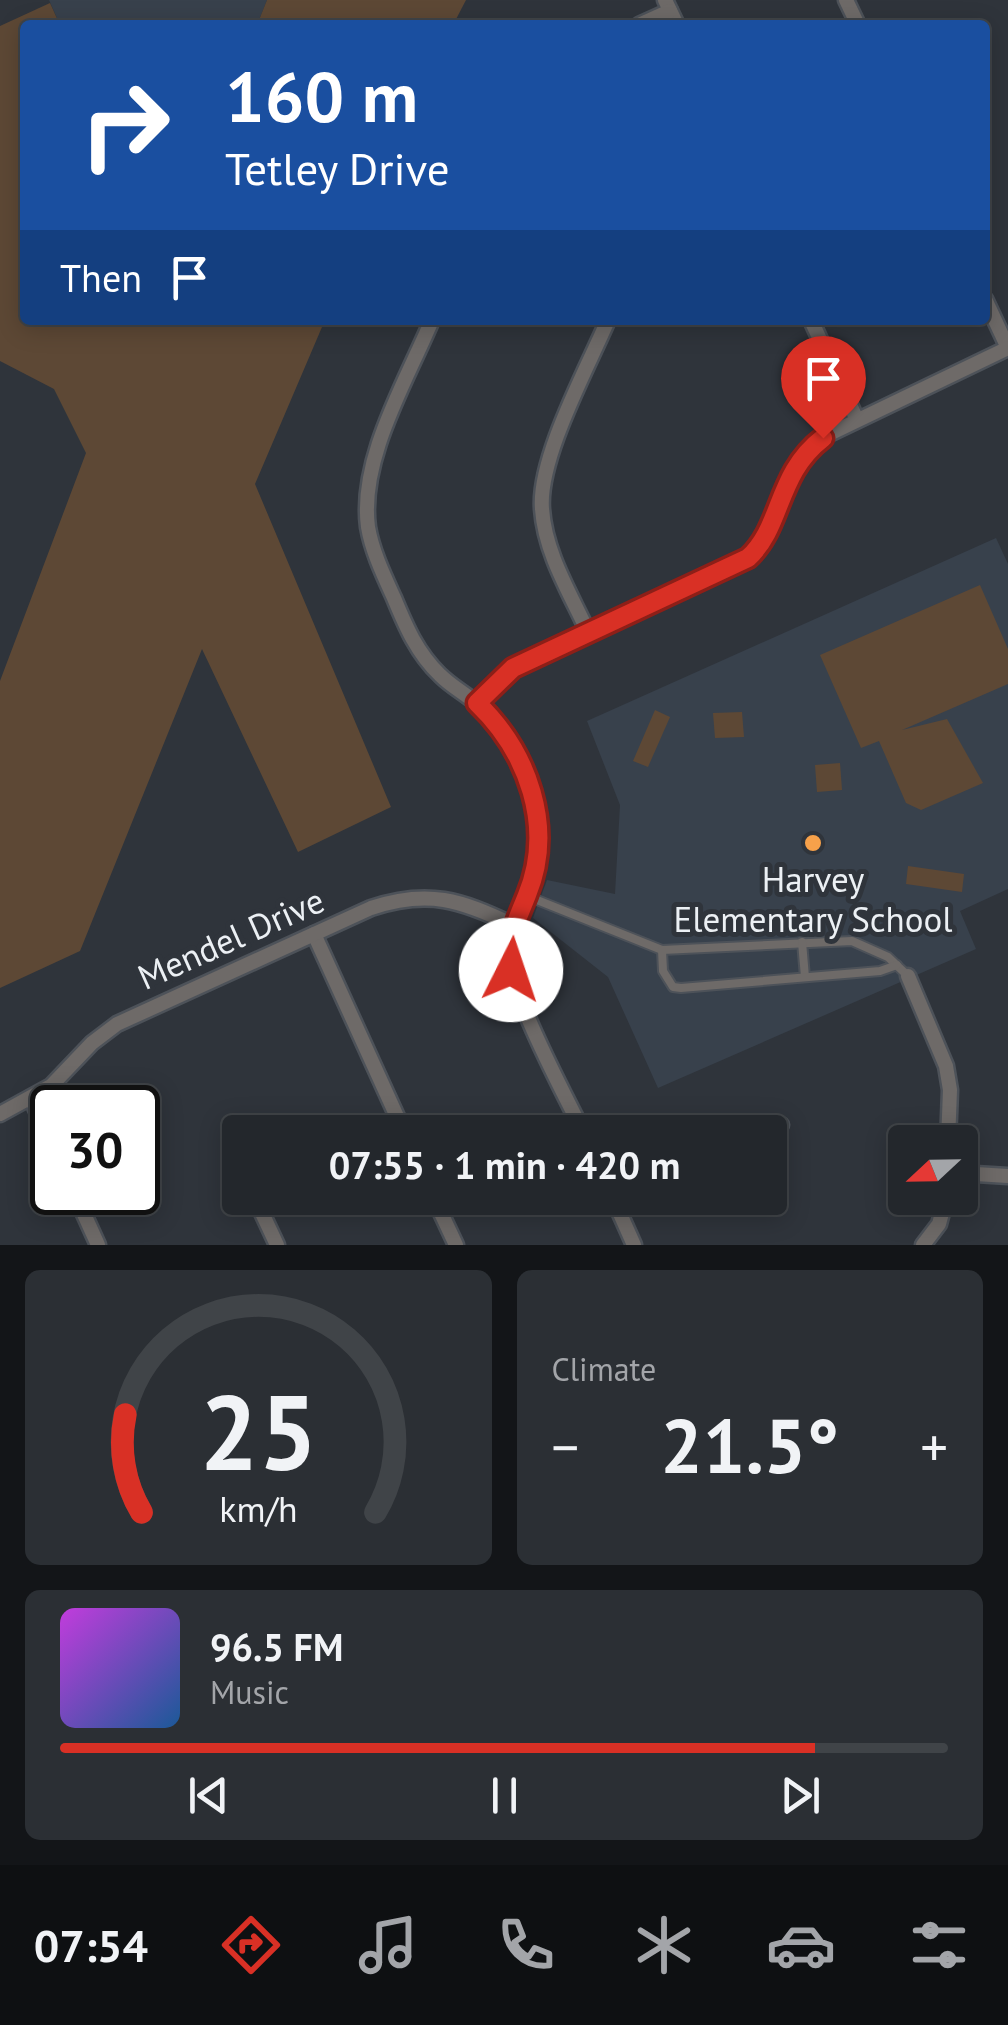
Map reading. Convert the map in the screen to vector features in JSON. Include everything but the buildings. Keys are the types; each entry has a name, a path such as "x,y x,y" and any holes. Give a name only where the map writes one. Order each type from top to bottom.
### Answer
{"street":[{"path":"477,703 513,668 748,558 763,538 798,462 823,438 1008,348 990,310"},
{"path":"430,325 372,466 367,498 369,529 414,644 445,681 477,703 508,737 532,796 539,843 527,896 508,942 513,979 574,1115"},
{"path":"588,632 549,545 542,492 549,460 606,325"},
{"path":"813,325 857,420"},
{"name":"Mendel Drive","path":"53,1085 92,1043 117,1024 371,908 414,898 440,898 472,905 513,925"},
{"path":"314,934 396,1115"},
{"path":"903,970 946,1066 949,1125"},
{"name":"Mendel Drive","path":"0,1114 30,1101"},
{"path":"978,1175 1008,1176"},
{"path":"84,1215 98,1245"},
{"path":"264,1215 277,1245"},
{"path":"442,1215 456,1245"},
{"path":"621,1215 634,1245"},
{"path":"922,1245 941,1215"}],"lane":[{"path":"527,896 662,950 852,940 903,970"},
{"path":"802,942 805,978"},
{"path":"662,950 663,970 673,987 903,970"}],"shaded area":[{"path":"49,0 267,0 259,20 58,20"},
{"path":"267,0 466,0 456,20 259,20"},
{"path":"50,3 58,20 20,20 20,325 323,325 255,484 391,807 298,852 202,649 80,951 0,988 0,681 86,453 54,389 0,361 0,26"},
{"name":"Harvey Elementary School","path":"996,538 1008,564 1008,889 960,911 976,949 658,1088 608,977 533,918 547,880 615,894 620,805 587,721"},
{"path":"980,585 1008,649 1008,684 902,730 947,719 983,783 921,810 906,803 879,741 861,748 820,655"},
{"path":"655,710 670,717 648,767 633,761"},
{"path":"742,712 744,737 715,738 713,713"},
{"path":"840,763 842,790 817,792 815,765"},
{"path":"908,866 964,874 962,892 906,884"}],"place":[{"name":"Harvey Elementary School","path":"813,843"}],"route":[{"path":"511,970 508,942 536,866 538,819 528,778 508,737 477,703 513,668 748,558 763,538 791,473 806,450 823,438"}]}
